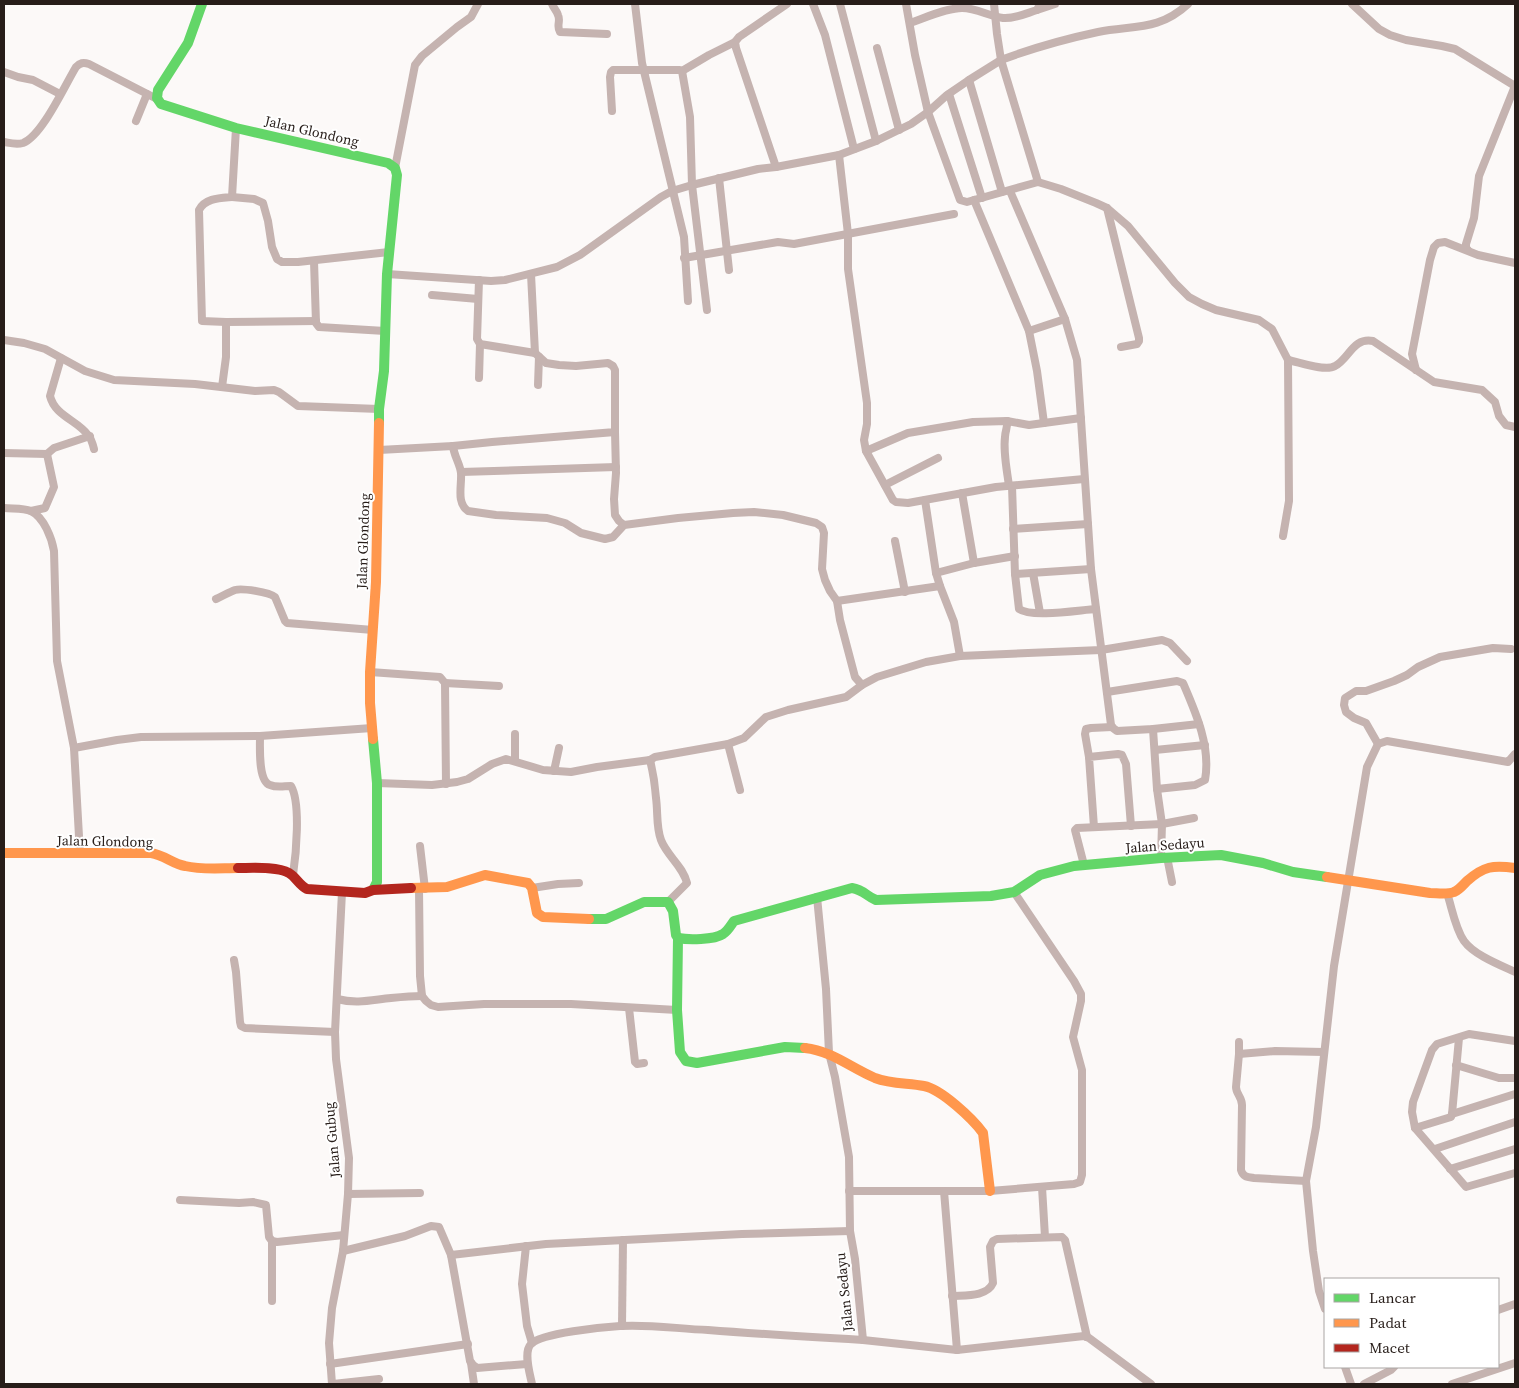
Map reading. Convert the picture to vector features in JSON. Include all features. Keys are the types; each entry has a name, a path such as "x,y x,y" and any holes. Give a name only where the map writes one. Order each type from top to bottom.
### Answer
{"street":[{"path":"4,142 13,144 23,143 34,136 76,67 84,62 157,99 158,90 188,43 202,4"},
{"path":"395,168 415,65 422,56 471,17 478,4"},
{"path":"552,4 559,16 558,28 560,32 607,34"},
{"path":"635,4 644,70 684,238 688,301"},
{"path":"776,167 736,48 736,42 739,37 787,4"},
{"path":"814,4 825,35 854,149"},
{"path":"840,4 876,141"},
{"path":"906,4 928,112 958,198 964,202 1038,182 1061,189 1107,208 1128,226 1175,283 1189,296 1216,310 1259,320 1272,328 1288,360 1289,501 1283,536"},
{"path":"994,4 1002,60 1038,182"},
{"path":"910,23 954,9 970,9 1010,18 1039,7 1055,4"},
{"path":"387,274 491,281 505,280 557,267 580,255 660,197 672,191 758,169 839,155 899,130 928,112 969,80 1002,60 1030,49 1097,33 1152,25 1172,16 1188,4"},
{"path":"1352,4 1379,28 1390,35 1406,40 1455,49 1515,86 1479,176 1474,218 1466,244 1468,250"},
{"path":"612,111 611,72 614,70 682,71 736,42"},
{"path":"877,48 899,130"},
{"path":"682,71 690,117 692,185 707,310"},
{"path":"4,72 33,80 60,94"},
{"path":"969,80 1002,192"},
{"path":"136,121 146,94"},
{"path":"949,94 978,199 1029,331 1044,423"},
{"name":"Jalan Glondong","path":"4,853 145,853 168,858 182,866 282,870 293,875 298,884 307,889 342,892 365,893 373,890 377,882 377,783 372,728 370,672 376,582 379,409 384,371 387,274 397,175 395,168 388,163 236,128 161,104 157,99"},
{"path":"232,197 236,128"},
{"path":"839,155 848,234 848,269 867,403 867,424 864,440 866,451 890,495 896,502 908,503 1010,486 1084,479"},
{"path":"719,178 729,270"},
{"path":"1010,190 1065,319 1077,360 1090,570 1112,727"},
{"path":"316,320 202,321 199,210 201,206 209,200 232,197 254,199 263,202 272,247 277,259 282,262 314,261 390,252"},
{"path":"1107,208 1139,338 1137,344 1121,347"},
{"path":"684,258 778,242 794,244 954,214"},
{"path":"1416,370 1412,354 1434,247 1438,243 1445,242 1478,255 1515,263"},
{"path":"314,261 316,323 319,327 385,331"},
{"path":"531,274 538,385"},
{"path":"446,296 447,279"},
{"path":"479,280 477,339 480,344 479,378"},
{"path":"432,295 478,299"},
{"path":"1029,331 1065,319"},
{"path":"222,387 226,356 226,322"},
{"path":"4,340 45,349 85,371 114,380 195,384 255,391 274,390 298,406 379,409"},
{"path":"1288,360 1327,368 1335,366 1359,343 1368,340 1378,343 1434,382 1482,390 1495,402 1499,416 1506,424 1515,427"},
{"path":"480,344 537,355 546,363 559,365 608,363 613,366 615,370 615,515 624,525"},
{"path":"61,358 50,396 51,402 59,412 77,423 90,436 94,449"},
{"path":"866,451 908,433 973,422 1007,421 1029,426 1081,418"},
{"path":"1007,421 1005,448 1010,486 1019,608 1025,612 1040,613 1096,609"},
{"path":"379,450 453,446 615,432"},
{"path":"4,453 47,454 54,448 90,436"},
{"path":"453,446 461,472 461,503 468,511 496,515 547,518 565,523 581,533 605,539 613,537 624,525 678,518 754,512 800,518 816,523 822,527 824,533 822,569 825,580 837,601 855,677 862,684"},
{"path":"4,508 31,511 45,508 54,488 47,454"},
{"path":"885,485 938,458"},
{"path":"461,472 616,467"},
{"path":"962,493 974,563"},
{"path":"924,500 936,573 954,622 960,656"},
{"path":"31,511 48,530 54,551 57,661 74,748 80,854"},
{"path":"1013,529 1088,524"},
{"path":"895,542 905,592"},
{"path":"936,573 974,563 1014,556"},
{"path":"1015,574 1090,570"},
{"path":"1033,573 1040,613"},
{"path":"837,601 940,586"},
{"path":"216,599 239,589 267,593 275,597 282,616 287,623 373,630"},
{"path":"377,783 432,785 457,782 498,761 506,759 543,770 571,772 650,760 655,757 728,744 744,738 766,718 788,710 846,698 862,684 910,666 960,656 1101,650 1166,641 1187,661"},
{"path":"1378,744 1366,723 1346,712 1345,698 1349,695 1356,691 1366,691 1394,681 1407,675 1418,666 1440,657 1493,648 1511,649"},
{"path":"370,672 440,677 445,683 446,784"},
{"path":"1107,692 1181,681 1183,683 1195,710 1205,746 1205,780 1195,785 1157,789"},
{"path":"445,683 499,686"},
{"path":"1094,827 1086,729 1112,727 1117,731 1199,724"},
{"path":"74,748 142,737 260,736 372,728"},
{"path":"1153,729 1164,858 1172,882"},
{"path":"515,734 515,761"},
{"path":"260,736 261,767 264,780 273,786 291,786 294,792 297,835 293,875"},
{"path":"1378,744 1387,742 1508,762 1515,754"},
{"path":"728,744 740,790"},
{"path":"1324,1306 1319,1291 1313,1250 1306,1181 1316,1127 1334,966 1347,880 1367,767 1378,744"},
{"path":"1155,750 1205,746"},
{"path":"554,771 559,748"},
{"path":"1089,757 1118,754 1124,758 1130,826"},
{"path":"650,760 660,839 663,846 682,870 687,883 668,902"},
{"path":"1084,865 1075,830 1078,828 1162,824 1194,818"},
{"path":"420,846 422,889 420,976 422,996 426,1001 438,1007 484,1004 571,1004 677,1010"},
{"name":"Jalan Sedayu","path":"678,938 682,940 720,936 734,921 852,888 863,890 870,898 876,900 991,896 1014,892 1040,875 1074,866 1164,858 1221,855 1263,863 1293,872 1430,893 1447,893"},
{"path":"1515,868 1499,865 1490,866 1478,871 1457,890 1447,893 1465,943 1475,952 1515,972"},
{"path":"373,890 450,887 485,875 528,883 532,888 537,912 549,918 606,919 644,902 668,902"},
{"path":"532,888 558,884 579,884"},
{"name":"Jalan Gubug","path":"333,1384 329,1343 331,1317 343,1251 349,1158 336,1059 335,1032 342,892"},
{"path":"849,1191 990,1191 1078,1184 1081,1180 1082,1070 1073,1037 1082,1001 1081,994 1014,892"},
{"name":"Jalan Sedayu","path":"532,1344 539,1339 561,1334 622,1326 863,1340 855,1259 850,1232 849,1156 829,1053 826,988 817,897"},
{"path":"668,902 673,911 676,936 678,938 677,1010 682,1059 691,1063 785,1047 800,1047 829,1053 862,1072 887,1082 911,1085 923,1084 933,1088 978,1126 985,1139 990,1191"},
{"path":"234,960 241,1026 245,1028 335,1032"},
{"path":"337,999 350,1003 422,996"},
{"path":"630,1008 635,1062 638,1064 644,1063"},
{"path":"1515,1041 1471,1034 1442,1042 1433,1047 1413,1102 1412,1112 1415,1128 1435,1149 1464,1186 1468,1188 1515,1173"},
{"path":"1452,1114 1458,1038"},
{"path":"1238,1042 1236,1091 1241,1097 1242,1105 1240,1170 1248,1178 1306,1181"},
{"path":"1239,1054 1275,1051 1324,1052"},
{"path":"1456,1065 1499,1078 1515,1078"},
{"path":"1415,1128 1515,1094"},
{"path":"1435,1149 1515,1122"},
{"path":"1450,1169 1515,1149"},
{"path":"1042,1187 1045,1236"},
{"path":"944,1191 957,1350"},
{"path":"348,1194 420,1193"},
{"path":"180,1200 253,1202 266,1205 269,1237 272,1241 272,1301"},
{"path":"343,1251 405,1236 434,1226 439,1227 451,1254 474,1384"},
{"path":"451,1254 526,1246 623,1240 742,1234 850,1232"},
{"path":"272,1241 281,1242 344,1235"},
{"path":"952,1296 984,1292 991,1287 993,1283 990,1247 993,1241 997,1239 1062,1236 1086,1337 1151,1384"},
{"path":"622,1326 623,1240"},
{"path":"526,1246 522,1284 527,1326 532,1344 529,1349 527,1364 532,1384"},
{"path":"1499,1310 1515,1304"},
{"path":"863,1340 957,1350 1086,1337"},
{"path":"330,1364 468,1344"},
{"path":"471,1363 477,1368 527,1364"},
{"path":"1452,1384 1515,1363"},
{"path":"1345,1368 1351,1384"},
{"path":"1364,1384 1392,1368"},
{"path":"333,1384 379,1379"}],"traffic: fast":[{"path":"202,4 188,43 158,90 157,98 161,104 236,128 388,163 395,168 397,175 387,274 384,371 379,423"},
{"path":"373,739 377,783 377,882 373,890"},
{"path":"678,938 701,939 719,936 734,921 852,888 876,900 991,896 1014,892 1040,875 1074,866 1221,855 1263,863 1293,872 1327,877"},
{"path":"589,919 606,919 644,902 668,902 673,911 678,938 677,1010 680,1052 686,1061 697,1063 785,1047 805,1048"}],"traffic: slow":[{"path":"373,739 370,672 376,582 379,423"},
{"path":"4,853 151,853 191,867 238,868"},
{"path":"1327,877 1445,894 1456,891 1473,876 1489,868 1515,868"},
{"path":"411,888 447,887 485,875 528,883 532,888 537,913 543,917 589,919"},
{"path":"805,1048 833,1056 875,1078 924,1086 948,1098 983,1133 990,1191"}],"traffic: jam":[{"path":"238,868 278,869 291,875 307,889 365,893 373,890 411,888"}]}
